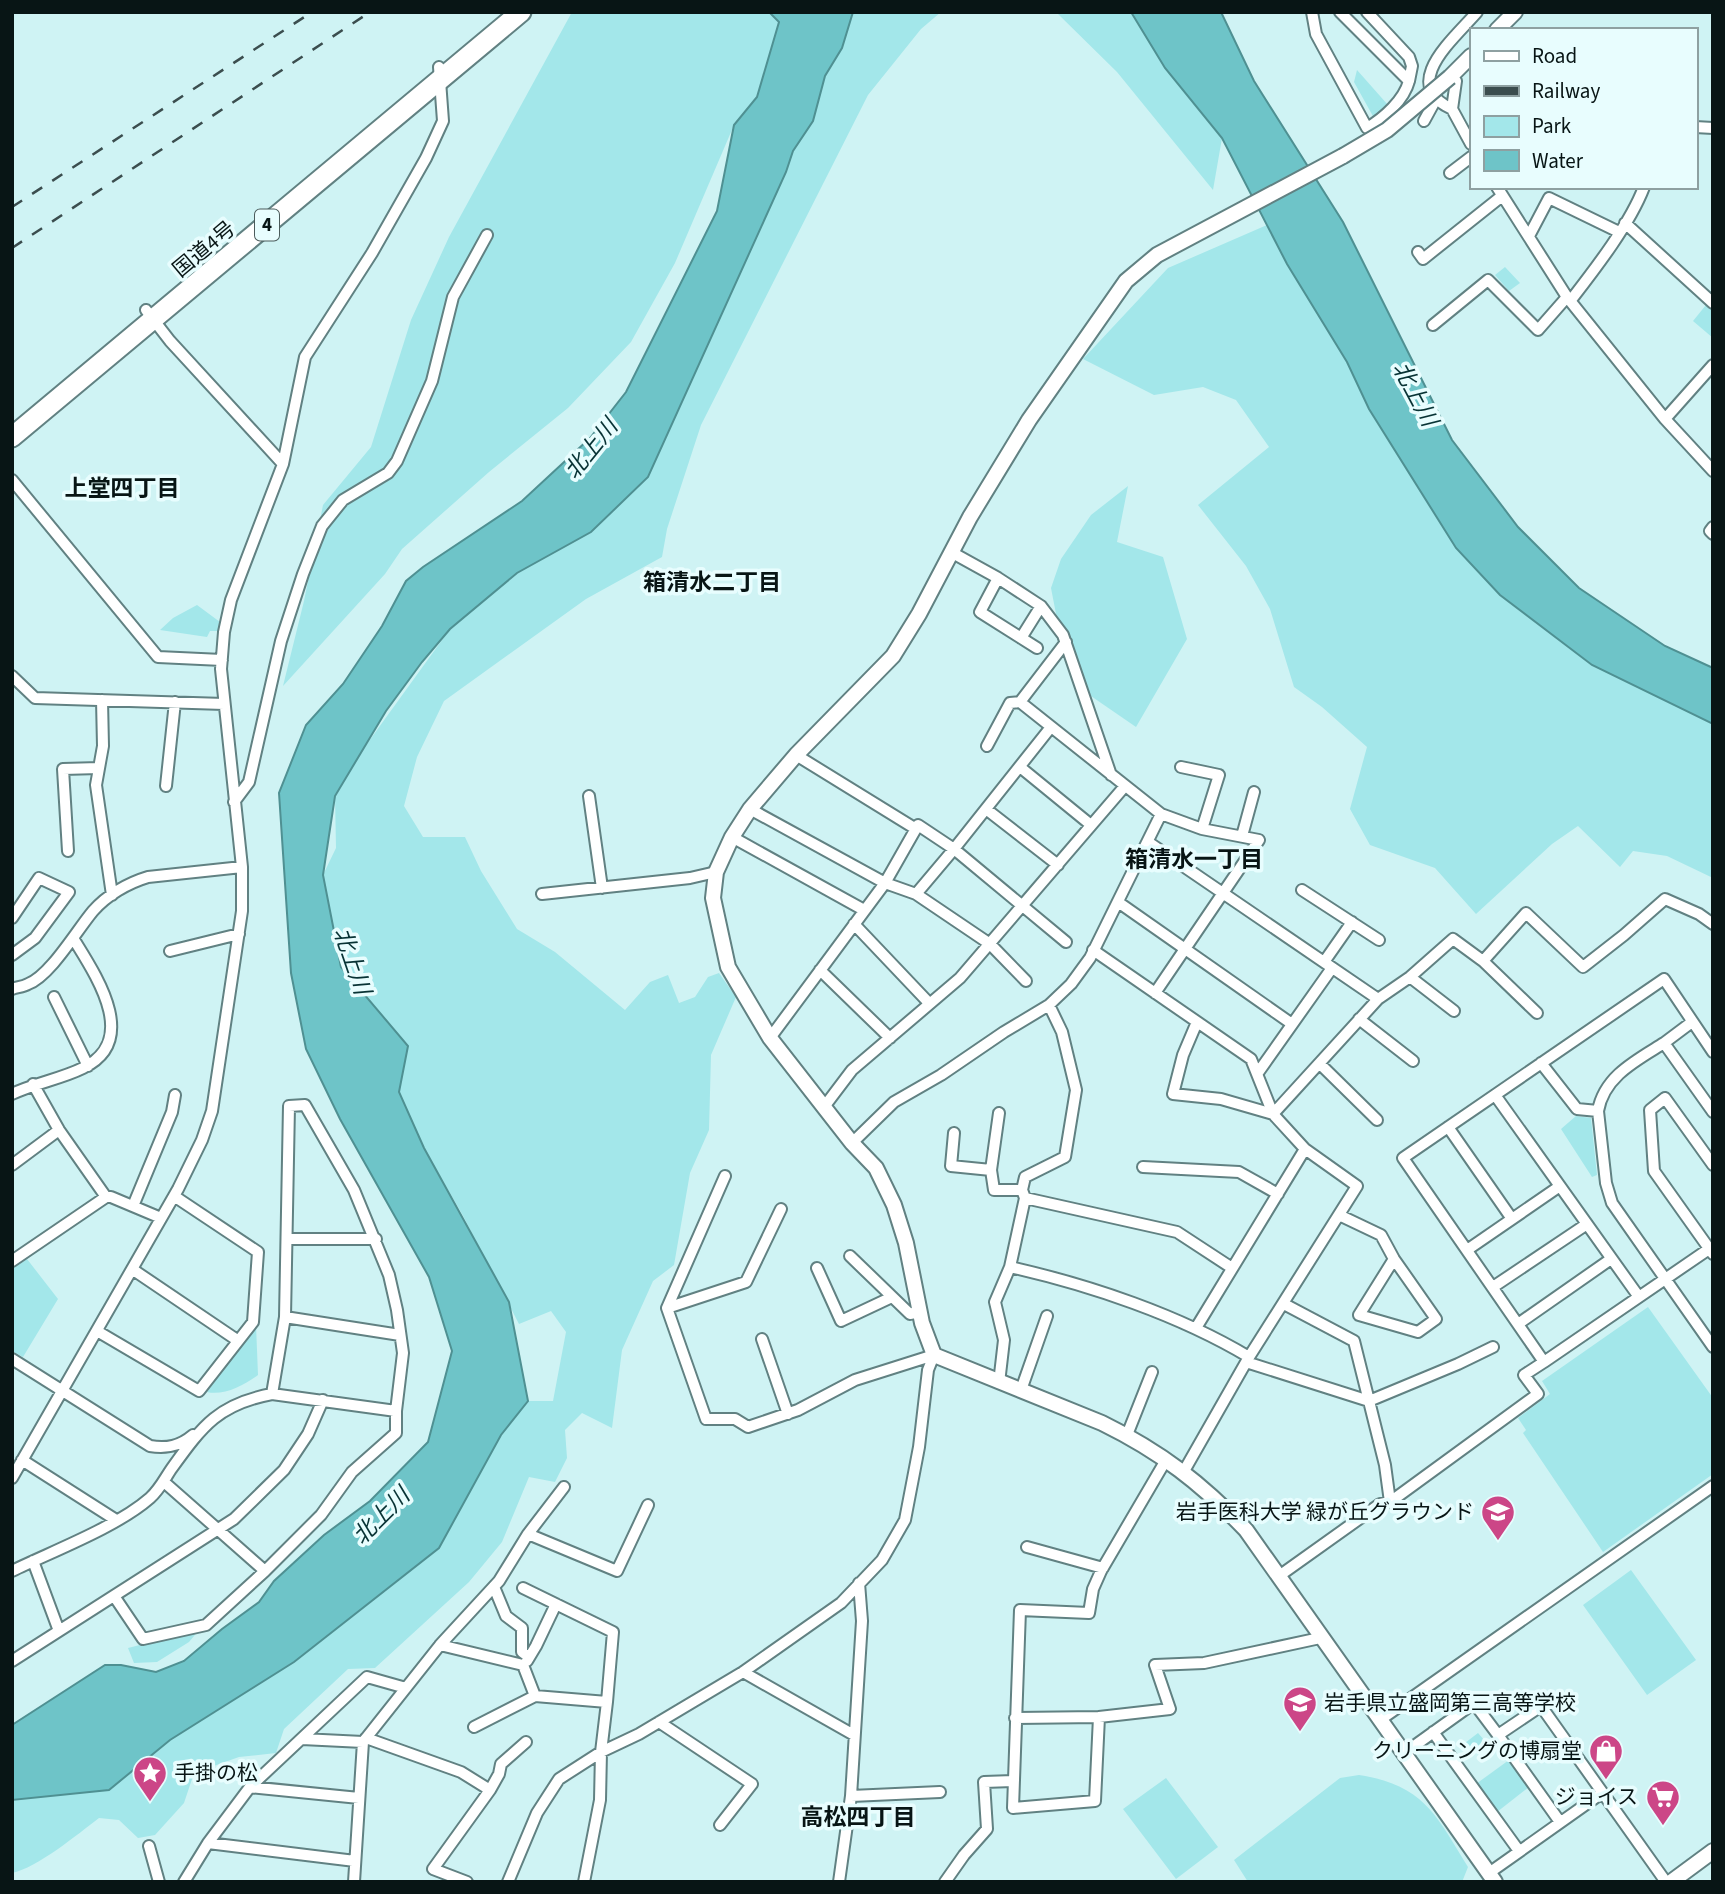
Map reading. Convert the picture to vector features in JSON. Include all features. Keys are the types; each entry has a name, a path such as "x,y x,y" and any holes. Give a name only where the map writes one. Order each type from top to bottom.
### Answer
{"highway":[{"name":"国道4号","path":"440,73 505,12"},
{"name":"国道4号","path":"12,437 150,315 440,73 522,12"},
{"name":"国道4号","path":"12,422 150,315"}],"street":[{"path":"1312,12 1316,34 1367,128 1377,122 1406,92 1412,66 1409,57 1367,12"},
{"path":"1340,12 1409,81"},
{"path":"1461,12 1474,16 1443,50 1429,77 1430,91 1436,99 1452,108 1470,142"},
{"path":"1499,28 1515,12"},
{"path":"508,1882 537,1813 559,1779 601,1752 659,1722 743,1672 841,1603 882,1560 905,1520 919,1447 928,1370 934,1356 920,1312 906,1243 894,1205 876,1168 852,1143 770,1038 728,967 713,898 716,872 732,837 750,809 796,755 893,656 919,614 970,517 1029,420 1126,281 1157,255 1364,145 1387,130 1470,56"},
{"path":"12,1478 174,1196 202,1140 212,1111 242,911 242,867 224,704 222,660 224,632 231,600 283,464 304,356 372,253 426,158 443,121 440,73"},
{"path":"1452,108 1456,81"},
{"path":"1424,121 1436,99"},
{"path":"1450,173 1470,158"},
{"path":"1433,325 1488,280 1538,330 1569,298 1622,227 1639,201 1643,189"},
{"path":"1418,252 1423,259 1499,191 1569,298 1665,419 1710,463"},
{"path":"1529,236 1552,193 1622,227 1713,303"},
{"path":"234,802 250,782 281,641 303,573 322,526 343,499 388,474 397,461 432,381 453,298 487,235"},
{"path":"150,315 255,436 283,464"},
{"path":"1665,419 1713,365"},
{"path":"12,480 158,657 222,660"},
{"path":"1713,527 1710,531 1713,534"},
{"path":"951,552 1041,606 1066,642 1111,775"},
{"path":"998,578 979,612 1037,648"},
{"path":"1021,638 1041,606"},
{"path":"1020,702 1066,642"},
{"path":"12,676 35,698 224,704"},
{"path":"102,700 103,746 96,785 112,894"},
{"path":"166,786 175,702"},
{"path":"987,746 1010,703 1020,702 1161,814 1202,829 1259,839 1156,993"},
{"path":"916,894 1051,727"},
{"path":"796,755 916,829"},
{"path":"1020,767 1091,825"},
{"path":"1181,767 1219,775 1202,829"},
{"path":"68,851 63,769 99,768"},
{"path":"824,1107 852,1070 960,978 1125,786"},
{"path":"1242,836 1254,792"},
{"path":"589,796 602,888"},
{"path":"750,809 884,883 916,894 990,944 1026,981"},
{"path":"986,809 1058,865"},
{"path":"852,1143 894,1102 941,1076 1003,1032 1049,1005 1071,984 1093,950 1161,814"},
{"path":"770,1038 884,883 918,824 954,849 1066,942"},
{"path":"732,837 864,910"},
{"path":"1147,842 1378,999"},
{"path":"12,989 30,984 45,971 94,909 112,894 136,881 148,877 242,867"},
{"path":"542,894 690,878 716,872"},
{"path":"12,918 40,878 69,892 35,938 12,955"},
{"path":"1302,890 1380,940"},
{"path":"1483,961 1526,913 1583,967 1665,899 1699,914 1713,924"},
{"path":"1118,902 1292,1024"},
{"path":"1257,1074 1292,1024 1352,922"},
{"path":"854,924 929,1003"},
{"path":"170,951 239,934"},
{"path":"12,1094 33,1084 88,1066 104,1052 111,1026 107,997 73,938"},
{"path":"1273,1114 1378,999 1410,977 1453,939 1483,961 1537,1013"},
{"path":"1093,950 1251,1059 1273,1114 1305,1149 1357,1186 1248,1359 1184,1471"},
{"path":"820,970 890,1038"},
{"path":"1410,977 1454,1011"},
{"path":"1544,1362 1403,1158 1664,979 1713,1052"},
{"path":"54,997 88,1066"},
{"path":"999,1383 1004,1340 995,1301 1010,1267 1025,1177 1065,1157 1076,1090 1062,1032 1049,1005"},
{"path":"1359,1020 1413,1061"},
{"path":"1197,1022 1173,1094 1221,1099 1273,1114"},
{"path":"1692,1022 1623,1069 1609,1083 1600,1100 1598,1111 1606,1182 1612,1203 1713,1347"},
{"path":"1664,1043 1713,1112"},
{"path":"1541,1063 1577,1109 1598,1111"},
{"path":"1320,1064 1377,1120"},
{"path":"33,1084 59,1130 106,1197"},
{"path":"1495,1095 1639,1297"},
{"path":"133,1206 172,1112 175,1096"},
{"path":"1279,1576 1380,1504 1390,1502 1538,1394 1524,1375 1665,1279 1711,1252 1654,1171 1650,1110 1665,1098 1713,1166"},
{"path":"114,1596 143,1639 206,1625 321,1515 352,1472 396,1433 403,1353 389,1275 354,1190 305,1105 289,1106 285,1317 272,1394"},
{"path":"999,1112 991,1170 994,1190 1023,1194 1177,1232 1232,1268"},
{"path":"1448,1127 1512,1219"},
{"path":"12,1165 59,1130"},
{"path":"954,1133 950,1166 991,1170"},
{"path":"1196,1328 1305,1149"},
{"path":"1143,1167 1239,1172 1278,1194"},
{"path":"725,1176 667,1308 706,1419 734,1419 748,1427 788,1414 855,1380 934,1356 1021,1390 1127,1435 1184,1471 1246,1530 1492,1877 1518,1852 1602,1793"},
{"path":"1467,1250 1560,1186"},
{"path":"97,1331 199,1391 253,1322 258,1252 174,1196"},
{"path":"12,1261 106,1197 161,1218"},
{"path":"667,1308 746,1282 780,1209"},
{"path":"1339,1215 1381,1235 1394,1259 1436,1319 1418,1332 1359,1315 1394,1259"},
{"path":"1493,1287 1587,1224"},
{"path":"287,1239 376,1240"},
{"path":"850,1256 910,1314 920,1312"},
{"path":"1518,1324 1611,1259"},
{"path":"1010,1267 1055,1277 1196,1328 1248,1359 1369,1401 1493,1347"},
{"path":"817,1268 841,1321 892,1297"},
{"path":"132,1269 237,1340"},
{"path":"1284,1304 1354,1341 1390,1502"},
{"path":"1021,1390 1047,1316"},
{"path":"285,1317 400,1335"},
{"path":"762,1339 788,1414"},
{"path":"12,1359 150,1446 161,1448 183,1444 228,1407 254,1397 272,1394 396,1411"},
{"path":"1127,1435 1152,1372"},
{"path":"12,1661 251,1505 284,1470 308,1434 323,1401"},
{"path":"12,1571 116,1520 151,1497 206,1425"},
{"path":"22,1460 116,1520"},
{"path":"1099,1717 1095,1801 1013,1808 1020,1610 1088,1613 1093,1588 1166,1460"},
{"path":"164,1482 265,1571"},
{"path":"354,1882 365,1740 440,1645 494,1587 528,1534 565,1486"},
{"path":"1380,1720 1713,1486"},
{"path":"528,1534 618,1571 648,1505"},
{"path":"1027,1547 1103,1569"},
{"path":"33,1561 59,1631"},
{"path":"839,1882 851,1796 862,1621 859,1583"},
{"path":"494,1587 506,1616 522,1628 522,1652 535,1696"},
{"path":"523,1588 613,1632 601,1752 600,1800 584,1882"},
{"path":"526,1661 556,1604"},
{"path":"1015,1718 1099,1717 1170,1709 1155,1665 1204,1663 1320,1638"},
{"path":"440,1645 526,1661"},
{"path":"743,1672 854,1735"},
{"path":"184,1882 208,1843 250,1787 367,1677 406,1688"},
{"path":"474,1727 535,1696 607,1702"},
{"path":"1403,1754 1474,1703 1560,1822"},
{"path":"1498,1735 1541,1706 1668,1882 1713,1851"},
{"path":"659,1722 752,1784 720,1825"},
{"path":"1433,1732 1518,1852"},
{"path":"302,1738 365,1740 461,1772 490,1790"},
{"path":"467,1882 432,1868 490,1790 501,1764 526,1742"},
{"path":"945,1882 987,1829 984,1782 1013,1781"},
{"path":"250,1787 359,1798"},
{"path":"851,1796 940,1792"},
{"path":"208,1843 355,1861"},
{"path":"149,1846 159,1882"}],"green space":[{"path":"572,12 769,12 779,21 757,97 734,125 675,263 631,342 568,408 489,472 402,549 385,574 283,686 304,601 323,505 371,447 411,320 449,237"},
{"path":"853,12 941,12 921,29 868,95 701,425 667,529 662,557 586,599 444,701 417,757 404,806 423,837 465,837 481,871 517,929 555,952 625,1010 650,982 668,975 679,1003 695,997 708,977 719,973 736,997 711,1055 709,1130 690,1173 674,1265 653,1281 622,1350 612,1428 582,1413 565,1430 567,1458 555,1482 529,1477 502,1542 469,1582 375,1668 348,1669 284,1729 276,1753 239,1757 194,1773 184,1803 155,1835 138,1838 119,1820 99,1818 45,1858 12,1873 12,1800 109,1790 170,1740 294,1662 439,1548 501,1435 528,1401 553,1401 566,1332 551,1311 519,1324 424,1148 399,1092 408,1046 365,997 340,963 323,875 336,848 335,796 356,759 450,629 517,573 591,532 648,477 786,172 793,151 813,121 825,76 841,48"},
{"path":"1050,12 1131,12 1165,68 1222,138 1213,190 1117,72 1058,14"},
{"path":"1357,70 1388,105 1374,118 1354,82"},
{"path":"1267,225 1285,260 1347,362 1369,409 1456,548 1592,665 1713,724 1713,878 1667,856 1633,851 1620,867 1578,826 1552,844 1476,914 1435,868 1370,845 1350,809 1367,747 1322,707 1294,687 1270,609 1246,566 1198,505 1269,447 1236,400 1203,387 1154,395 1083,359 1168,268"},
{"path":"1505,267 1520,283 1509,291 1495,275"},
{"path":"1706,305 1713,311 1713,338 1693,321"},
{"path":"1128,486 1117,542 1163,557 1187,639 1136,727 1088,694 1057,619 1051,588 1061,559 1091,515"},
{"path":"197,605 220,622 219,631 210,631 207,637 160,630 173,618"},
{"path":"1576,1116 1591,1118 1597,1175 1592,1177 1561,1129"},
{"path":"27,1259 58,1299 23,1357 12,1351 12,1269"},
{"path":"1648,1307 1713,1398 1713,1474 1603,1552 1523,1433 1526,1430 1518,1418 1550,1394 1542,1381"},
{"path":"256,1325 258,1375 227,1391 207,1392"},
{"path":"1631,1570 1696,1660 1647,1695 1583,1605"},
{"path":"199,1630 189,1642 157,1662 134,1663 128,1648"},
{"path":"1478,1733 1485,1741 1470,1757 1461,1746"},
{"path":"1509,1760 1529,1787 1497,1812 1476,1784"},
{"path":"1359,1775 1399,1786 1426,1805 1447,1832 1468,1867 1462,1882 1248,1882 1234,1860 1340,1778"},
{"path":"1166,1778 1218,1847 1176,1879 1123,1809"}],"water":[{"name":"北上川","path":"769,12 853,12 842,48 825,76 813,121 793,151 786,172 648,477 591,532 517,573 450,629 386,711 335,796 323,875 341,967 408,1046 399,1092 424,1148 509,1302 528,1401 501,1435 439,1548 294,1662 170,1740 109,1790 12,1800 12,1725 105,1665 121,1665 156,1672 184,1661 259,1602 274,1581 324,1535 370,1501 428,1442 452,1351 429,1277 340,1119 306,1049 291,973 279,793 306,725 343,684 382,626 406,581 522,501 590,438 626,392 717,211 734,125 757,97 779,22"},
{"name":"北上川","path":"1131,12 1221,12 1254,81 1343,222 1452,440 1518,527 1579,588 1665,646 1713,668 1713,724 1592,665 1500,595 1456,548 1369,409 1347,362 1287,264 1222,138 1165,68"}],"railway":[{"path":"12,207 312,12"},
{"path":"12,248 370,12"}],"place":[{"name":"岩手医科大学 緑が丘グラウンド","path":"1498,1542"},
{"name":"岩手県立盛岡第三高等学校","path":"1300,1733"},
{"name":"クリーニングの博扇堂","path":"1606,1781"},
{"name":"手掛の松","path":"150,1803"},
{"name":"ジョイス","path":"1663,1827"}],"district":[{"name":"上堂四丁目","path":"122,488"},
{"name":"箱清水二丁目","path":"712,582"},
{"name":"箱清水一丁目","path":"1194,859"},
{"name":"高松四丁目","path":"858,1817"}]}
